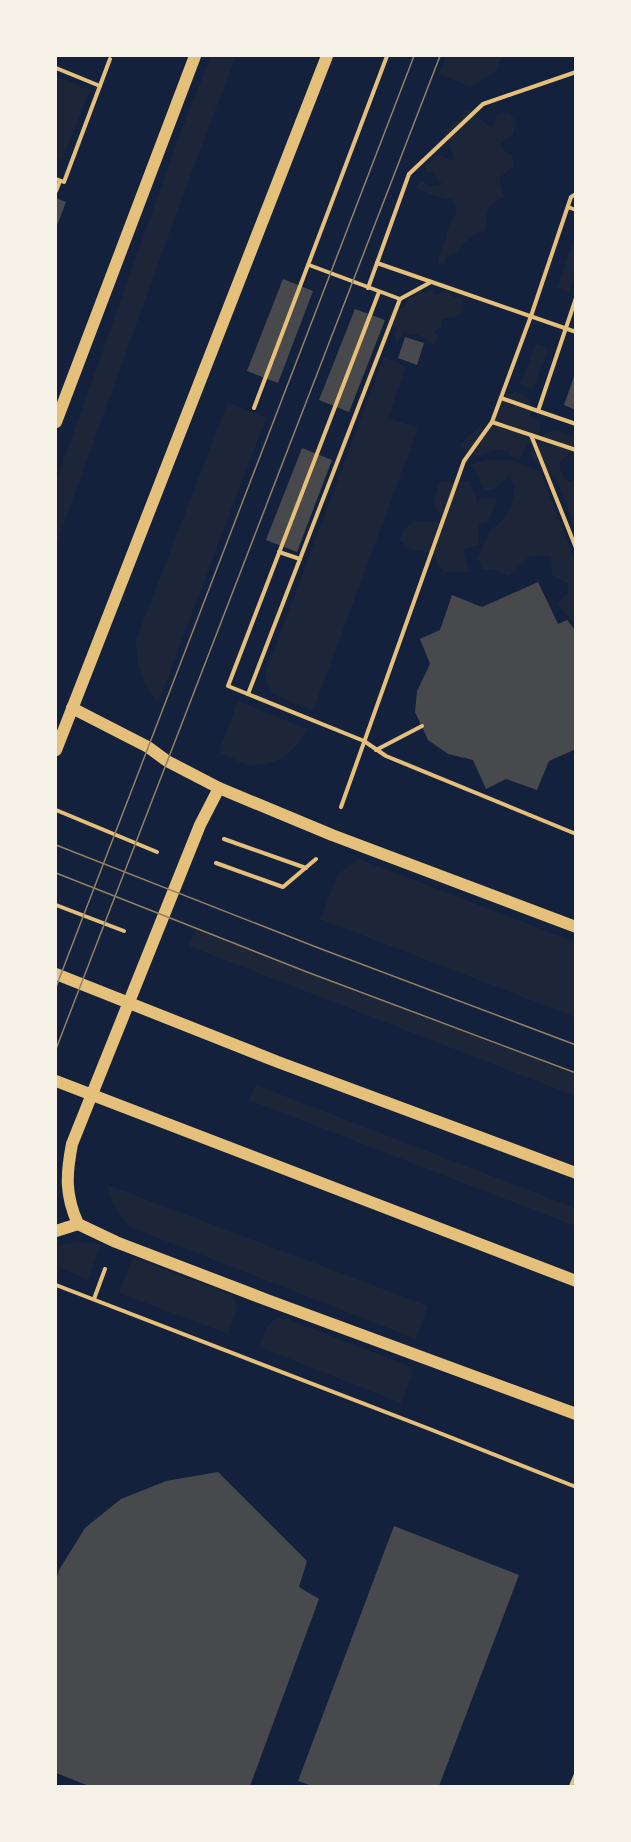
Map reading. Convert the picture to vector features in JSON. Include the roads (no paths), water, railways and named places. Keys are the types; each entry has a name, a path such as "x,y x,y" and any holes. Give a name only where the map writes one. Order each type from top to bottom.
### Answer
{"main road":[{"path":"56,422 195,56"},
{"path":"56,750 327,56"},
{"path":"72,708 148,747 167,761 219,788 332,835 576,927"},
{"path":"219,788 200,825 72,1144 67,1167 67,1190 71,1209 78,1224 116,1242 267,1300 576,1414"},
{"path":"56,974 278,1062 576,1173"},
{"path":"56,1081 576,1281"},
{"path":"56,1231 78,1224"}],"tram line":[{"path":"56,987 414,56"},
{"path":"56,1049 440,56"},
{"path":"56,845 316,947 576,1045"},
{"path":"56,873 307,972 576,1073"}]}
